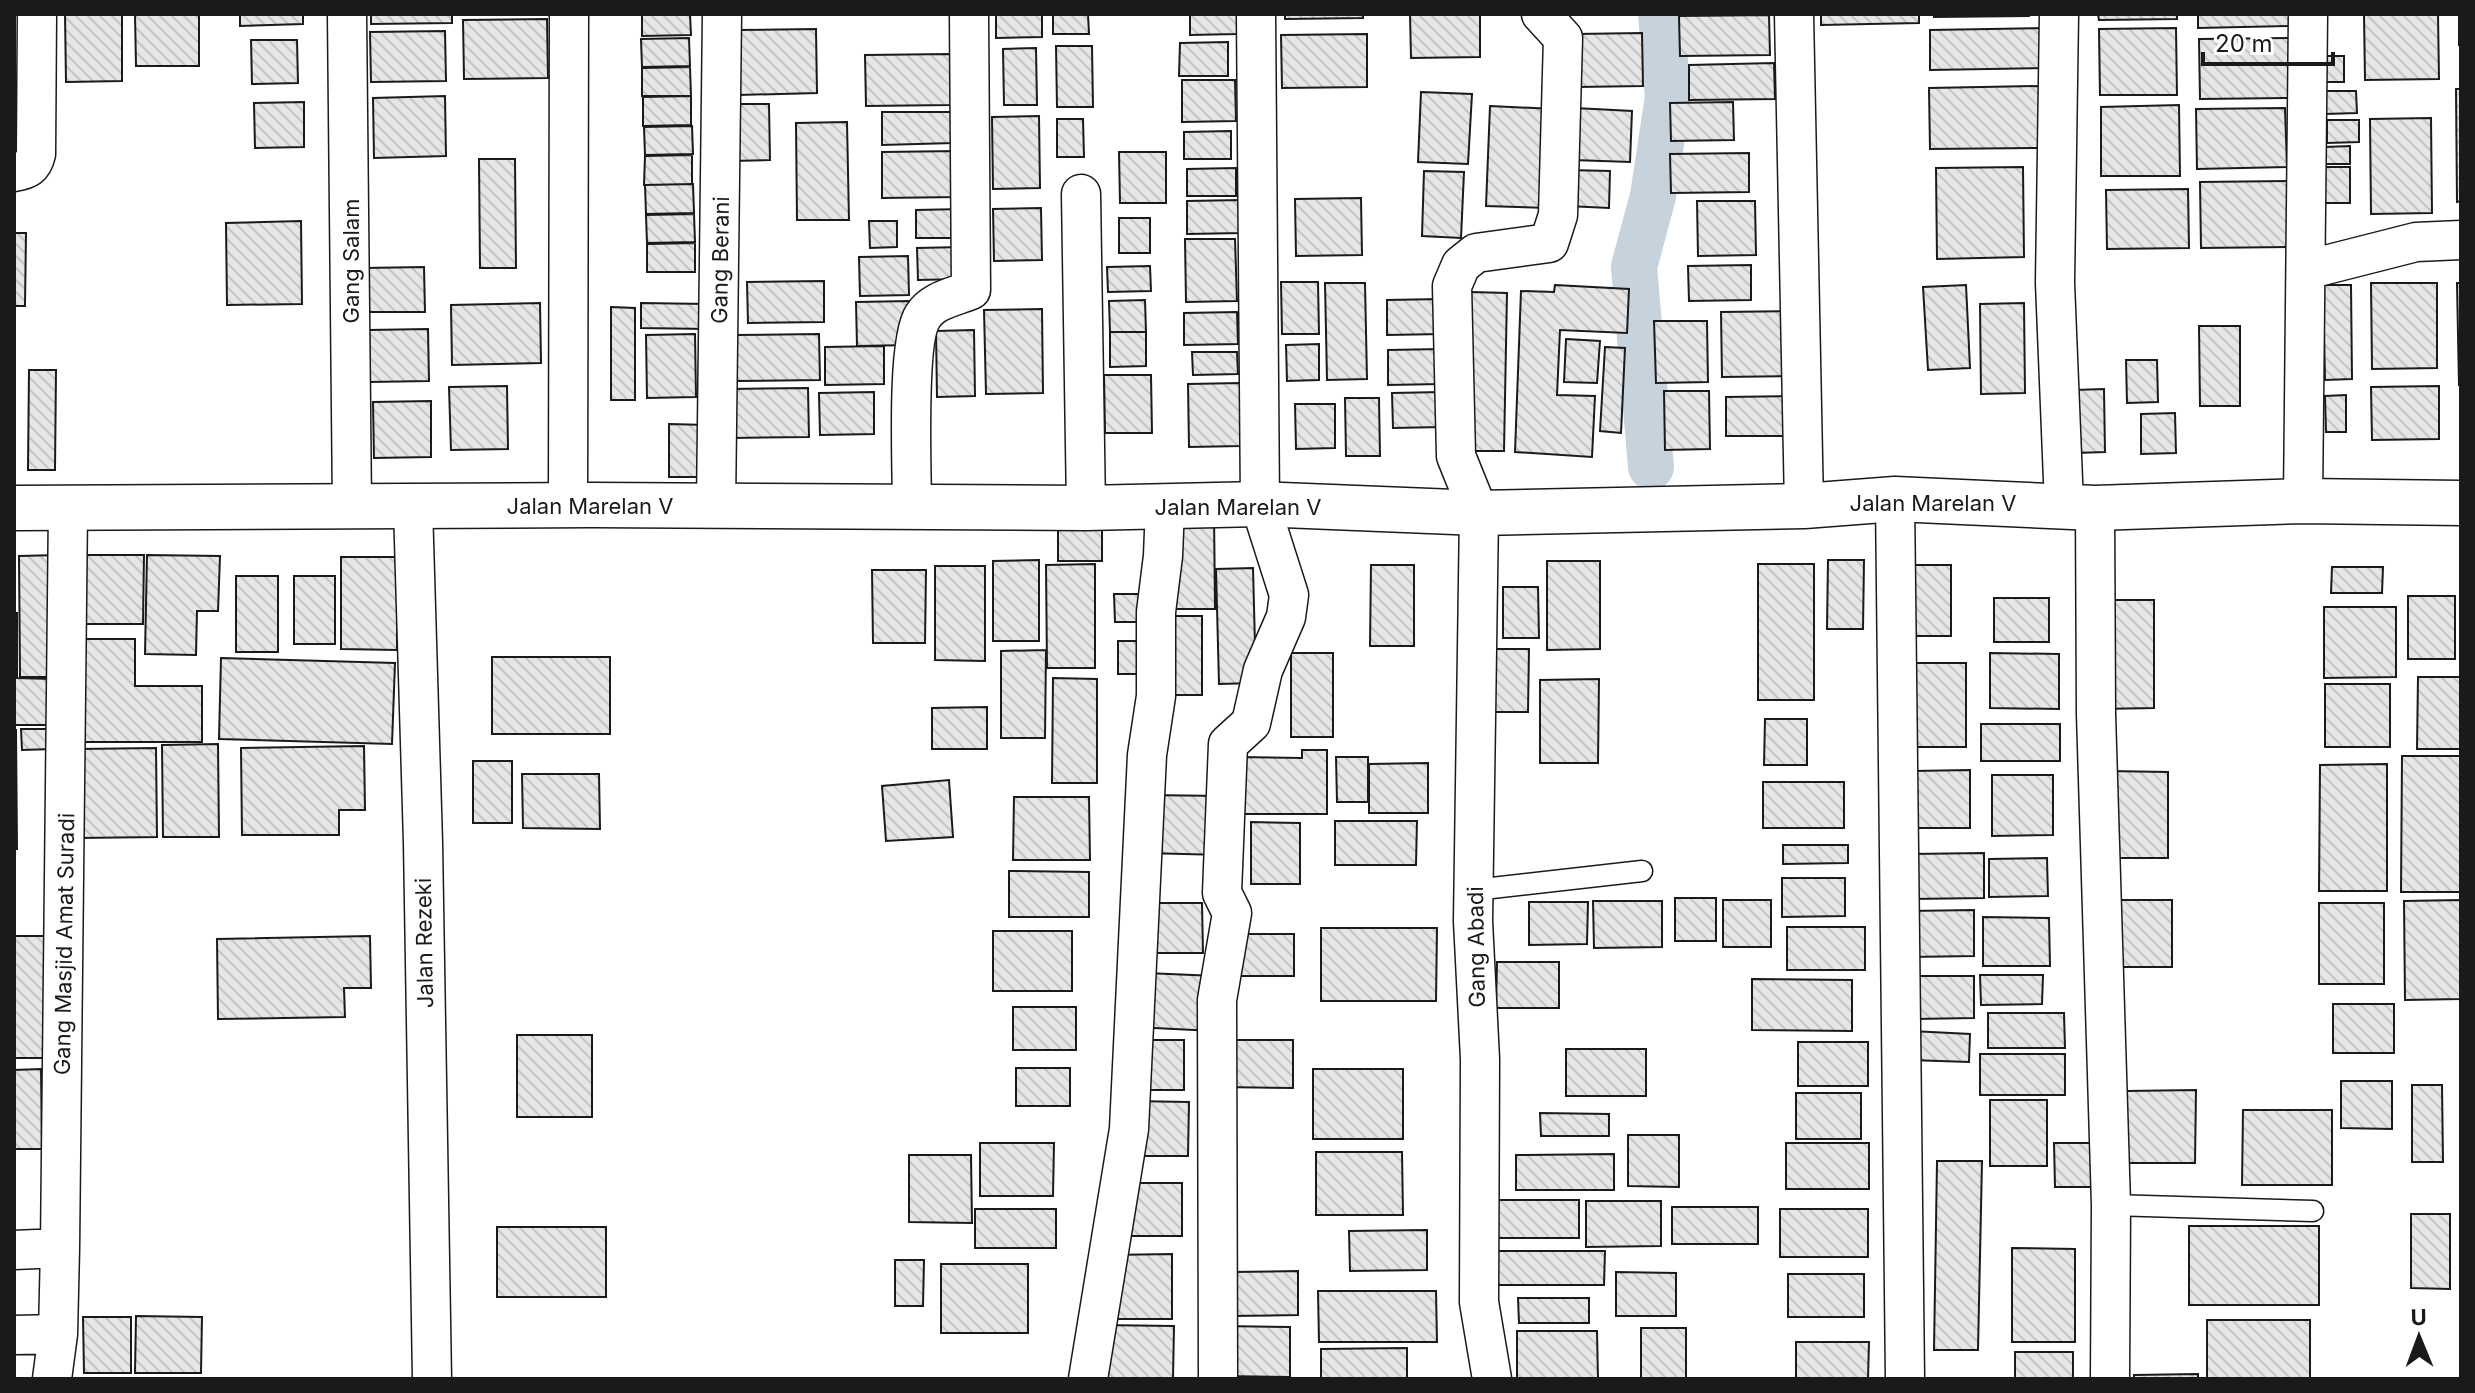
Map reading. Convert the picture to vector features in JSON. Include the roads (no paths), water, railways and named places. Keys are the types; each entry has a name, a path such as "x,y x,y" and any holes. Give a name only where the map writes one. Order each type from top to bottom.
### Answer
{"street":[{"path":"14,172 26,170 34,162 36,154 37,14"},
{"name":"Gang Salam","path":"347,14 352,507"},
{"path":"569,14 580,505"},
{"path":"580,505 595,14"},
{"name":"Gang Berani","path":"716,507 722,14"},
{"path":"912,508 913,363 921,318 935,303 971,290 969,14"},
{"path":"1218,1377 1217,1000 1232,913 1222,893 1226,765 1228,744 1251,723 1263,670 1286,617 1289,595 1260,504 1256,14"},
{"path":"1479,513 1456,456 1452,286 1461,265 1476,253 1549,243 1558,215 1563,38 1541,14"},
{"path":"1794,14 1804,506"},
{"path":"2059,14 2055,283 2079,506 2096,714 2111,1205 2110,1379"},
{"path":"2303,501 2308,14"},
{"path":"1081,194 1086,508"},
{"path":"2306,270 2416,242 2461,240"},
{"path":"1895,499 1905,1379"},
{"name":"Jalan Marelan V","path":"14,508 580,505 1086,508 1260,504 1479,513 1804,506 1895,499 2079,506 2303,501 2461,503"},
{"path":"1088,1379 1129,1129 1147,755 1156,696 1156,612 1165,506"},
{"name":"Jalan Rezeki","path":"413,507 423,843 432,1379"},
{"name":"Gang Masjid Amat Suradi","path":"52,1379 58,1334 60,1248 68,508"},
{"name":"Gang Abadi","path":"1479,513 1473,921 1480,1059 1479,1302 1492,1379"},
{"path":"14,1250 60,1248"},
{"path":"14,1335 58,1334"}],"lane":[{"path":"1474,890 1642,871"},
{"path":"2111,1205 2313,1211"}],"waterway":[{"path":"1651,467 1634,267 1653,196 1668,97 1661,14"}]}
